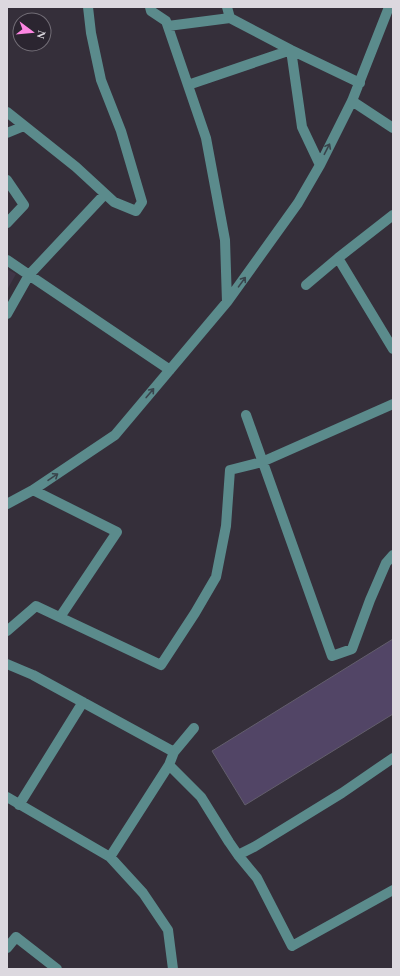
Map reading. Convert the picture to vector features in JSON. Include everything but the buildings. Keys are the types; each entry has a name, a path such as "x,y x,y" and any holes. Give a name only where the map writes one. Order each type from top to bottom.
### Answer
{"street":[{"path":"7,112 76,167 114,202 136,211 142,202 121,131 101,80 91,33 88,7"},
{"path":"150,7 151,11 166,21 206,138 224,240 227,302"},
{"path":"227,7 230,18"},
{"path":"7,504 33,490 115,435 227,302 298,204 320,165 360,83 390,7"},
{"path":"168,26 230,18 291,50 360,83"},
{"path":"188,85 291,50"},
{"path":"291,50 302,128 320,165"},
{"path":"352,101 393,128"},
{"path":"7,133 24,126"},
{"path":"7,180 24,204 7,223"},
{"path":"7,314 29,276 105,194"},
{"path":"306,285 393,215"},
{"path":"338,258 393,349"},
{"path":"7,260 170,370"},
{"path":"7,631 36,606 161,665 216,577 226,526 230,470 262,462 393,404"},
{"path":"246,415 332,656 352,649 370,600 386,563 393,555"},
{"path":"33,490 117,532 60,617"},
{"path":"7,664 33,675 174,752"},
{"path":"19,805 83,702"},
{"path":"110,857 169,765 174,752 194,728"},
{"path":"238,855 254,847 342,793 393,758"},
{"path":"169,765 201,797 229,842 257,878 292,946 393,890"},
{"path":"7,797 110,857 143,894 168,930 172,969"},
{"path":"7,948 16,937 57,969"}],"shaded area":[{"path":"7,269 16,274 7,290"}]}
